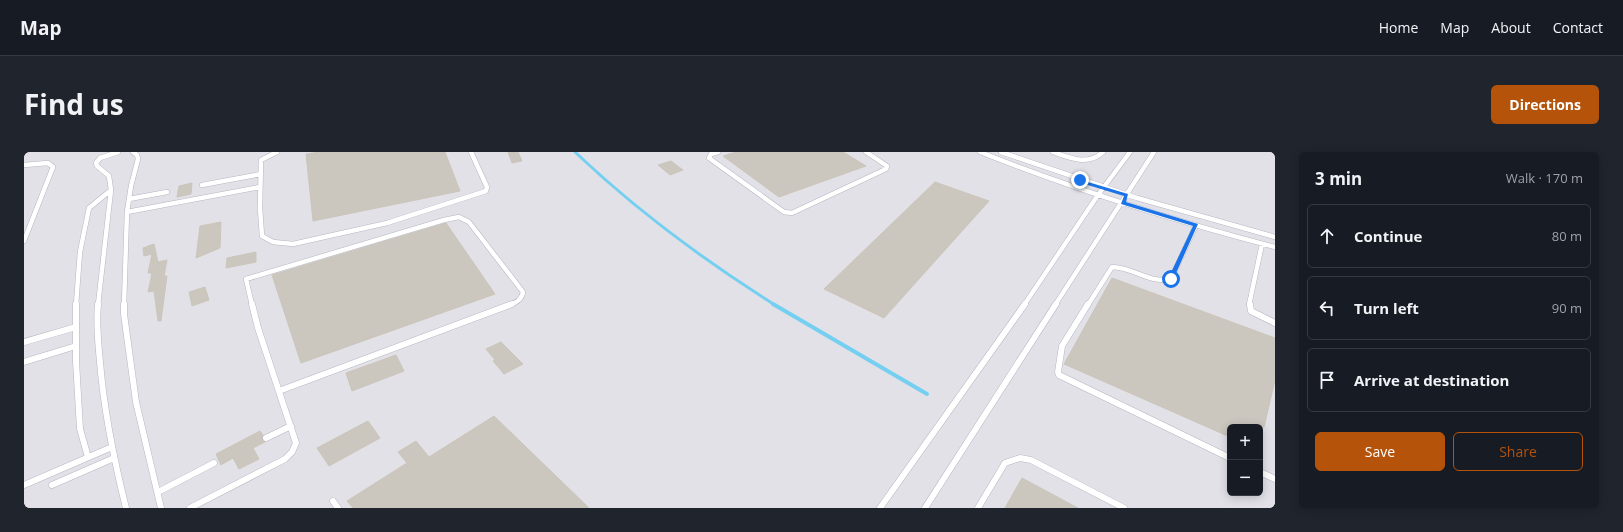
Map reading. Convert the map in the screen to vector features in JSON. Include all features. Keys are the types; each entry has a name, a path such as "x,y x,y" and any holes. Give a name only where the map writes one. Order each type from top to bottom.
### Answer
{"lane":[{"path":"118,152 100,158 96,163 97,166 109,176 111,190 96,323 102,386 114,458 126,508"},
{"path":"132,152 137,155 138,164 131,186 127,212 124,314 136,402 161,508"},
{"path":"277,152 261,160 260,187 262,236 266,240 274,243 293,244 387,223 486,191 487,187 471,152"},
{"path":"718,152 711,154 710,158 784,212 792,213 886,169 887,166 884,163 866,152"},
{"path":"980,152 1098,195 1275,247"},
{"path":"1001,152 1126,195 1275,237"},
{"path":"1053,152 1080,160 1090,160 1098,158 1103,152"},
{"path":"880,508 1021,310 1098,195 1130,152"},
{"path":"925,508 1123,203 1126,195 1154,152"},
{"path":"24,165 48,163 54,167 24,241"},
{"path":"202,185 260,174"},
{"path":"127,212 260,187"},
{"path":"88,457 80,429 76,346 76,302 80,252 89,208 111,190"},
{"path":"129,199 167,192"},
{"path":"190,508 285,459 292,452 296,443 258,328 246,279 444,220 459,217 469,222 523,292 522,297 515,303 279,391"},
{"path":"1196,225 1171,279 1165,282 1157,281 1118,267 1112,267 1062,346 1058,372 1064,378 1227,457"},
{"path":"1262,244 1249,307 1258,315 1275,323"},
{"path":"24,342 76,327"},
{"path":"24,362 76,346"},
{"path":"266,438 291,426"},
{"path":"24,485 112,447"},
{"path":"52,485 114,458"},
{"path":"978,508 1005,463 1020,458 1031,460 1124,508"},
{"path":"158,492 214,464"},
{"path":"1263,473 1275,479"},
{"path":"333,501 338,508"}],"shaded area":[{"path":"24,152 1275,152 1275,508 24,508"}],"building":[{"path":"320,152 445,152 460,191 313,221 306,154"},
{"path":"508,152 518,152 522,161 512,163"},
{"path":"736,152 843,152 866,166 779,197 723,156"},
{"path":"671,161 683,170 670,175 658,165"},
{"path":"935,182 989,201 884,318 824,289"},
{"path":"192,183 191,194 177,197 179,186"},
{"path":"221,222 220,248 196,258 200,226"},
{"path":"446,223 495,294 301,363 272,275"},
{"path":"154,244 158,262 167,260 164,276 167,276 161,321 158,321 154,291 148,292 152,273 148,273 152,254 144,256 143,248"},
{"path":"256,252 256,262 226,268 227,258"},
{"path":"1112,278 1275,338 1275,380 1264,427 1263,424 1227,424 1227,436 1064,364"},
{"path":"205,287 209,300 192,306 189,292"},
{"path":"501,342 523,364 504,374 493,361 495,360 486,349"},
{"path":"396,355 404,371 352,391 346,373"},
{"path":"494,416 589,508 353,508 347,501 407,463 398,452 416,441 429,457"},
{"path":"368,421 380,438 329,466 317,448"},
{"path":"260,431 263,435 262,440 265,442 253,448 259,459 239,469 233,458 221,465 216,454"},
{"path":"1022,478 1078,508 1005,508"}],"waterway":[{"path":"575,152 623,195 671,234 775,305"},
{"path":"773,304 927,394"}],"route":[{"path":"1080,180 1126,195 1123,203 1196,225 1171,279"}]}
